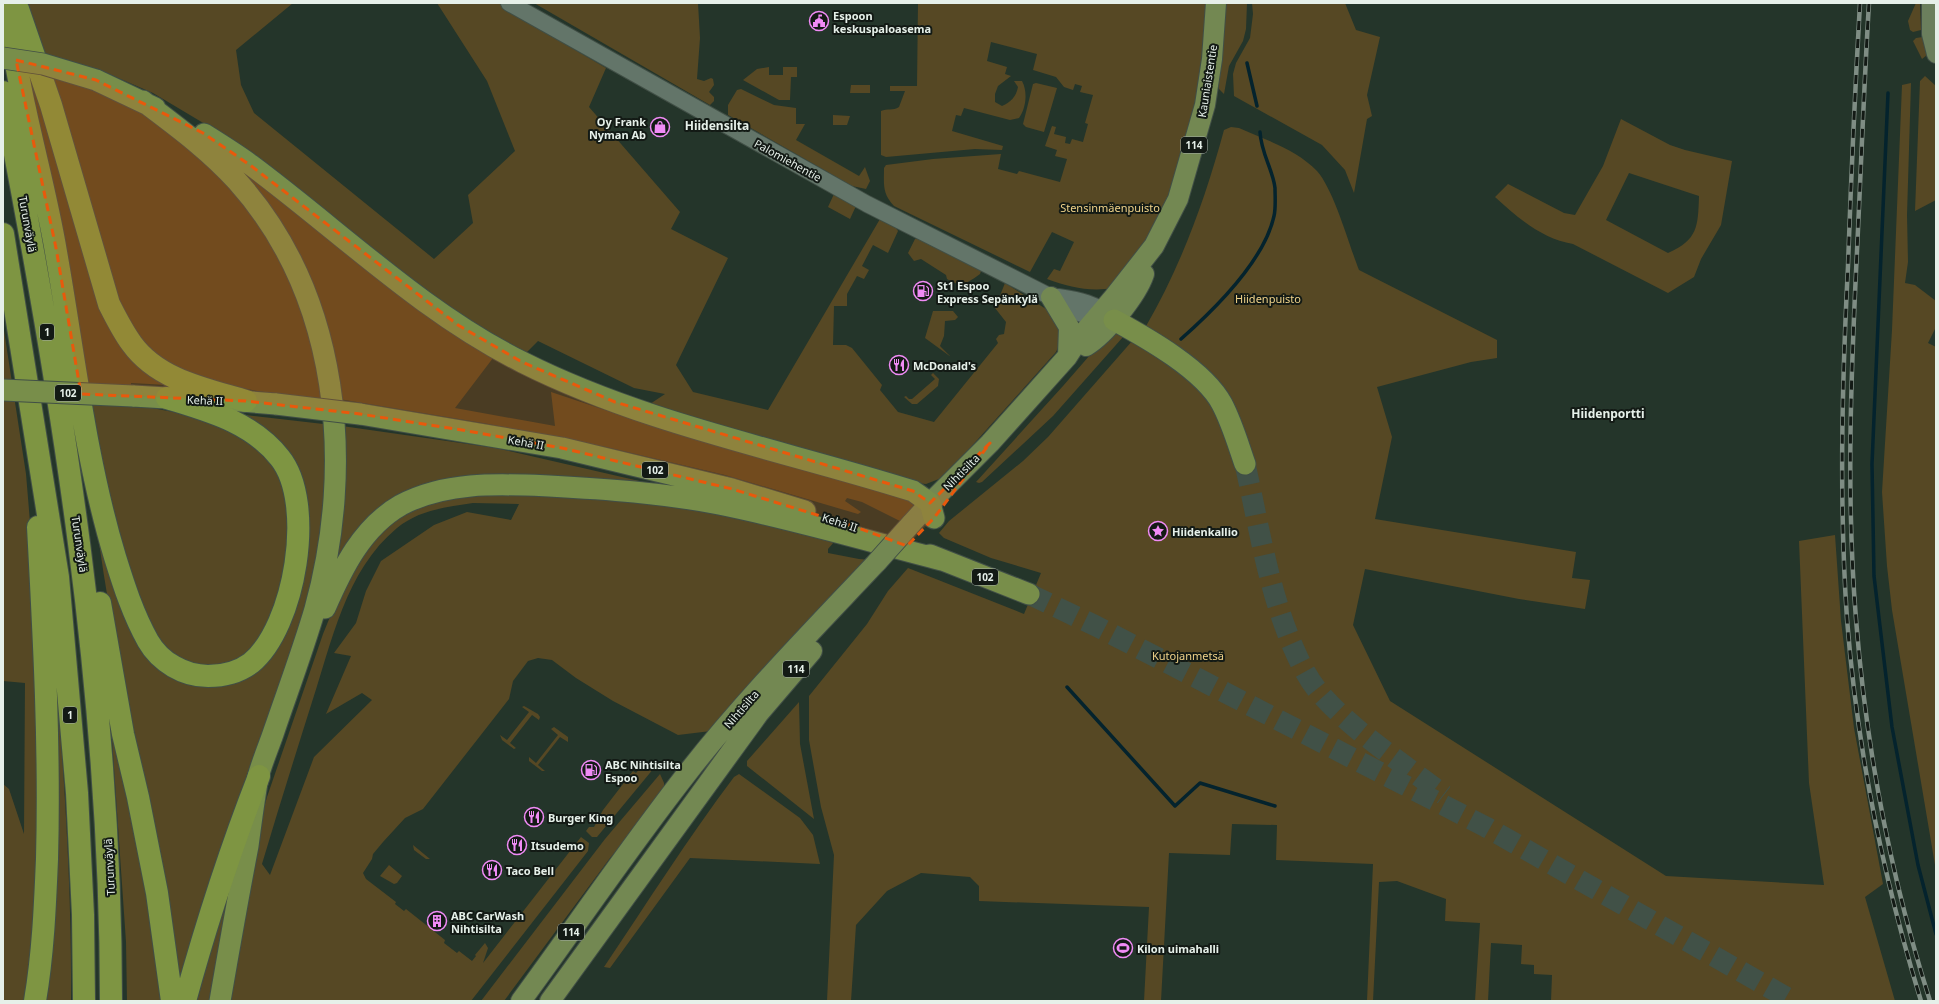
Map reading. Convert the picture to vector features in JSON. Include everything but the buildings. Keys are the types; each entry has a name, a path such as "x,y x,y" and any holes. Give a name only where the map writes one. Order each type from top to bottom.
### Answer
{"highway":[{"path":"5,3 24,107 56,248 98,493 130,606 149,644 164,660 188,674 207,676 222,675 238,670 251,663 272,636 281,616 289,595 298,542 299,516 297,496 291,477 282,460 271,447 256,435 239,424 215,413 167,398"},
{"path":"16,3 51,105 109,304 121,328 133,346 148,361 164,372 183,382 246,401"},
{"path":"3,58 43,64 96,80 203,133 250,165 392,277 458,325 522,362 615,402 701,430 913,491 925,518"},
{"name":"Turunväylä","path":"3,92 24,199 69,466 84,575 105,792 111,914 111,1001"},
{"path":"143,102 194,139 216,159 238,182 276,232 302,285 325,354 332,402 336,451 336,483 328,554 315,609 259,776 240,824 205,930 185,1001"},
{"name":"1","path":"3,234 36,430 58,577 66,658 78,816 83,915 84,1001"},
{"path":"1104,316 1135,331 1178,360 1206,382 1222,403 1245,464"},
{"name":"Kehä II","path":"3,390 246,401 276,404 360,414 562,448 732,489 854,526 1029,594"},
{"path":"35,1001 42,958 48,814 43,613 33,471 36,430"},
{"path":"69,466 96,577 113,681 157,893 172,1001"},
{"path":"304,642 322,615 336,582 350,555 382,518 419,496 442,490 469,486 500,484 584,488 656,495 718,504 942,560"},
{"path":"220,1001 259,776"}],"main road":[{"name":"Kauniaistentie","path":"1104,316 1128,304 1142,282 1154,246 1178,199 1205,105 1212,59 1216,3"},
{"path":"1931,3 1932,34 1936,54"},
{"path":"1051,297 1069,327 1068,357"},
{"name":"Nihtisilta","path":"521,1001 696,762 748,701 884,563 1068,357 1089,345 1104,316"},
{"name":"Nihtisilta","path":"550,1001 759,713 884,563"}],"street":[{"name":"Palomiehentie","path":"509,3 867,204 1051,297 1076,300 1092,304 1104,316"}],"highlighted area":[{"path":"16,60 96,80 203,133 250,165 458,325 522,362 615,402 913,491 930,503 990,443 934,518 907,546 853,526 732,489 562,448 360,414 246,401 81,394 56,248"}],"green space":[{"path":"26,3 293,3 236,50 241,85 254,113 434,259 473,223 468,195 515,151 487,81 437,3 500,3 517,16 606,68 589,107 680,212 671,229 728,258 676,365 693,392 768,410 880,219 896,228 898,231 888,253 873,245 862,266 869,270 864,279 857,276 847,294 847,306 834,306 833,345 846,345 852,348 882,385 880,390 898,412 934,422 998,343 996,339 999,335 1004,334 1006,322 995,308 1005,283 1057,316 1061,334 1058,348 944,477 926,484 916,483 647,406 665,394 634,388 538,341 526,353 449,308 210,127 153,93 95,68 98,90 113,96 164,125 242,197 291,279 328,400 257,391 217,383 180,372 138,341 119,307"},
{"path":"534,3 698,3 700,38 697,79 704,81 711,78 713,79 714,85 709,92 714,97 714,101 710,105"},
{"name":"Stensinmäenpuisto","path":"918,3 1209,3 1202,79 1170,196 1149,240 1113,288 1080,288 1047,279 1054,269 1060,271 1074,242 1052,232 1030,272 894,206 887,197 884,188 884,168 886,165 933,159 1001,154 998,169 1017,174 1019,171 1060,182 1067,159 1055,156 1057,150 1045,146 1052,126 1056,127 1054,134 1066,137 1065,143 1070,144 1072,139 1083,142 1088,124 1085,123 1093,95 1080,92 1082,86 1075,84 1073,90 1064,87 1056,77 1033,70 1037,54 991,42 987,61 1007,67 1005,74 1011,76 998,86 995,94 995,102 1002,106 1008,103 1016,94 1018,87 1014,81 1022,81 1026,95 1023,110 1019,118 1010,120 964,108 961,116 956,115 952,131 1003,146 1002,150 975,149 886,157 881,155 881,111 899,107 905,91 890,91 890,86 917,86"},
{"path":"1225,3 1247,3 1246,29 1243,41 1229,66 1224,94 1219,89 1217,82"},
{"path":"1252,3 1345,3 1356,30 1380,37 1367,95 1372,116 1367,119 1354,193 1345,170 1322,145 1234,96 1233,74 1236,63 1250,38 1253,14"},
{"path":"1916,3 1920,3 1921,30 1913,32 1910,30 1908,21"},
{"path":"1923,37 1927,55 1922,59 1913,41 1916,38"},
{"path":"20,40 99,295 168,385 131,383 133,407 152,408 216,420 270,458 285,491 289,549 273,618 246,656 211,669 182,662 154,638 136,591 104,482"},
{"path":"769,67 769,75 783,75 783,67 797,67 797,77 791,77 790,100 779,100 743,80 757,69"},
{"path":"1925,76 1936,86 1936,200 1915,211 1920,81"},
{"path":"1036,83 1057,88 1044,132 1026,127 1023,124 1033,84"},
{"path":"1911,83 1907,215 1908,262 1905,283 1915,285 1936,301 1936,327 1928,343 1936,347 1936,871 1892,610 1887,566 1882,492 1892,330 1902,85"},
{"path":"851,85 870,85 870,93 850,93"},
{"path":"741,89 774,105 796,108 796,124 805,124 796,140 859,176 865,167 870,181 866,189 852,186 728,115 728,105 737,90"},
{"path":"833,115 850,116 847,125 833,125"},
{"path":"1621,119 1670,145 1732,161 1721,225 1701,259 1694,277 1668,293 1573,244 1551,238 1522,220 1495,197 1508,184 1564,213 1575,215 1603,166","holes":["1629,173 1699,196 1697,224 1691,237 1678,248 1668,253 1606,220"]},
{"name":"Kutojanmetsä","path":"1231,127 1239,128 1291,151 1317,171 1329,191 1341,218 1359,270 1497,340 1497,358 1471,362 1377,387 1392,437 1375,519 1576,552 1572,578 1590,580 1585,609 1519,599 1365,569 1353,625 1390,701 1666,876 1824,885 1809,783 1799,541 1835,535 1841,621 1854,728 1883,884 1865,897 1895,1001 1551,1001 1552,975 1534,974 1534,965 1521,964 1522,945 1491,943 1488,1001 1475,1001 1480,923 1445,921 1446,899 1397,881 1379,882 1373,1001 1367,1001 1373,864 1276,860 1277,825 1232,824 1230,855 1169,853 1161,1001 1144,1001 1149,907 979,901 979,886 970,877 921,873 887,891 856,925 851,1001 827,1001 834,855 821,807 809,740 809,696 867,624 888,591 908,568 1024,614 1041,573 991,558 944,538 939,533 949,521 1023,461 1048,437 1133,340 1182,372 1245,434 1145,328 1170,281 1191,232 1209,182 1224,130"},
{"path":"227,157 493,358 455,408 555,426 551,392 668,431 798,464 910,501 915,507 900,521 862,502 847,498 845,501 861,512 858,514 725,475 606,447 483,423 339,399 331,353"},
{"path":"834,194 856,206 850,219 828,207"},
{"path":"915,239 919,239 979,269 981,271 980,274 964,284 952,282 947,279 946,275 921,259 914,261 908,253"},
{"path":"933,311 953,311 958,317 955,320 945,321 944,336 940,346 951,357 925,338"},
{"path":"3,324 26,474 30,522 40,740 37,894 25,1001 3,1001 3,784 9,789 24,834 25,683 3,681"},
{"path":"1114,331 1123,337 1053,416 982,482 976,482 1110,332"},
{"path":"933,373 939,379 938,386 917,404 912,404 904,397 906,396 909,399 912,399 935,379 931,375"},
{"path":"244,416 332,425 319,573 179,1001 127,1001 126,942 109,696 144,790 109,606 93,495 101,529 177,676 268,652 301,499"},
{"path":"342,426 496,448 700,495 484,476 376,511 349,540 328,581"},
{"path":"537,490 727,512 834,542 828,549 828,553 871,560 711,731 678,735 613,701 576,678 552,660 538,658 528,661 513,681 509,699 423,809 405,818 373,854 372,859 363,873 366,879 396,902 395,904 404,911 406,909 445,940 444,943 457,953 459,951 472,961 485,943 488,948 483,963 581,837 589,843 588,851 471,1001 228,1001 252,850 267,797 323,634 347,575 370,540 395,518 435,497","holes":["473,503 519,504 511,520 467,512 434,525 381,561 366,591 356,623 334,653 351,656 326,714 362,693 372,700 314,757 270,875 262,864 274,824 342,609 365,565 379,545 397,528 405,522 424,513"]},
{"path":"54,644 64,778 70,911 71,1001 45,1001"},
{"path":"799,702 800,744 814,819 747,766 747,761"},
{"path":"524,706 538,714 540,717 539,720 532,715 510,743 516,748 514,749 502,740 500,735 507,740 529,712 522,707"},
{"path":"554,727 568,737 568,742 560,737 538,765 545,771 542,771 529,761 529,757 536,763 558,735 551,729"},
{"path":"646,761 654,768 597,837 592,837 586,831 589,827 594,827 603,810 633,771 636,773"},
{"path":"660,774 664,783 664,793 658,804 610,858 504,1001 481,1001 605,839"},
{"path":"739,774 800,818 813,835 820,864 690,858 610,968 604,967 700,823 734,777"},
{"path":"413,845 430,859 426,859 414,850"},
{"path":"236,860 214,1001 193,1001"},
{"path":"389,865 402,876 397,883 394,884 380,876"}],"waterway":[{"path":"1247,63 1257,106"},
{"path":"1888,93 1872,464 1874,576 1892,727 1918,865 1936,934"},
{"path":"1181,339 1223,299 1249,267 1269,233 1275,213 1275,188 1262,147 1260,132"},
{"path":"1067,687 1175,806 1200,783 1275,806"}],"tunnel":[{"path":"1245,464 1265,558 1277,604 1294,649 1314,686 1331,705 1362,733 1444,795"},
{"path":"1029,594 1096,626 1486,827 1793,1001"}],"railway":[{"path":"1860,3 1844,354 1842,442 1844,575 1851,668 1865,764 1895,907 1921,1001"},
{"path":"1869,3 1851,389 1850,481 1853,573 1860,667 1866,716 1882,812 1903,908 1930,1001"}],"place":[{"name":"Espoon keskuspaloasema","path":"819,21"},
{"name":"Oy Frank Nyman Ab","path":"660,127"},
{"name":"St1 Espoo Express Sepänkylä","path":"923,291"},
{"name":"McDonald's","path":"899,365"},
{"name":"Hiidenkallio","path":"1158,531"},
{"name":"ABC Nihtisilta Espoo","path":"591,770"},
{"name":"Burger King","path":"534,817"},
{"name":"Itsudemo","path":"517,845"},
{"name":"Taco Bell","path":"492,870"},
{"name":"ABC CarWash Nihtisilta","path":"437,921"},
{"name":"Kilon uimahalli","path":"1123,948"}],"district":[{"name":"Hiidensilta","path":"717,125"},
{"name":"Hiidenportti","path":"1608,413"}],"park label":[{"name":"Hiidenpuisto","path":"1268,298"}]}
